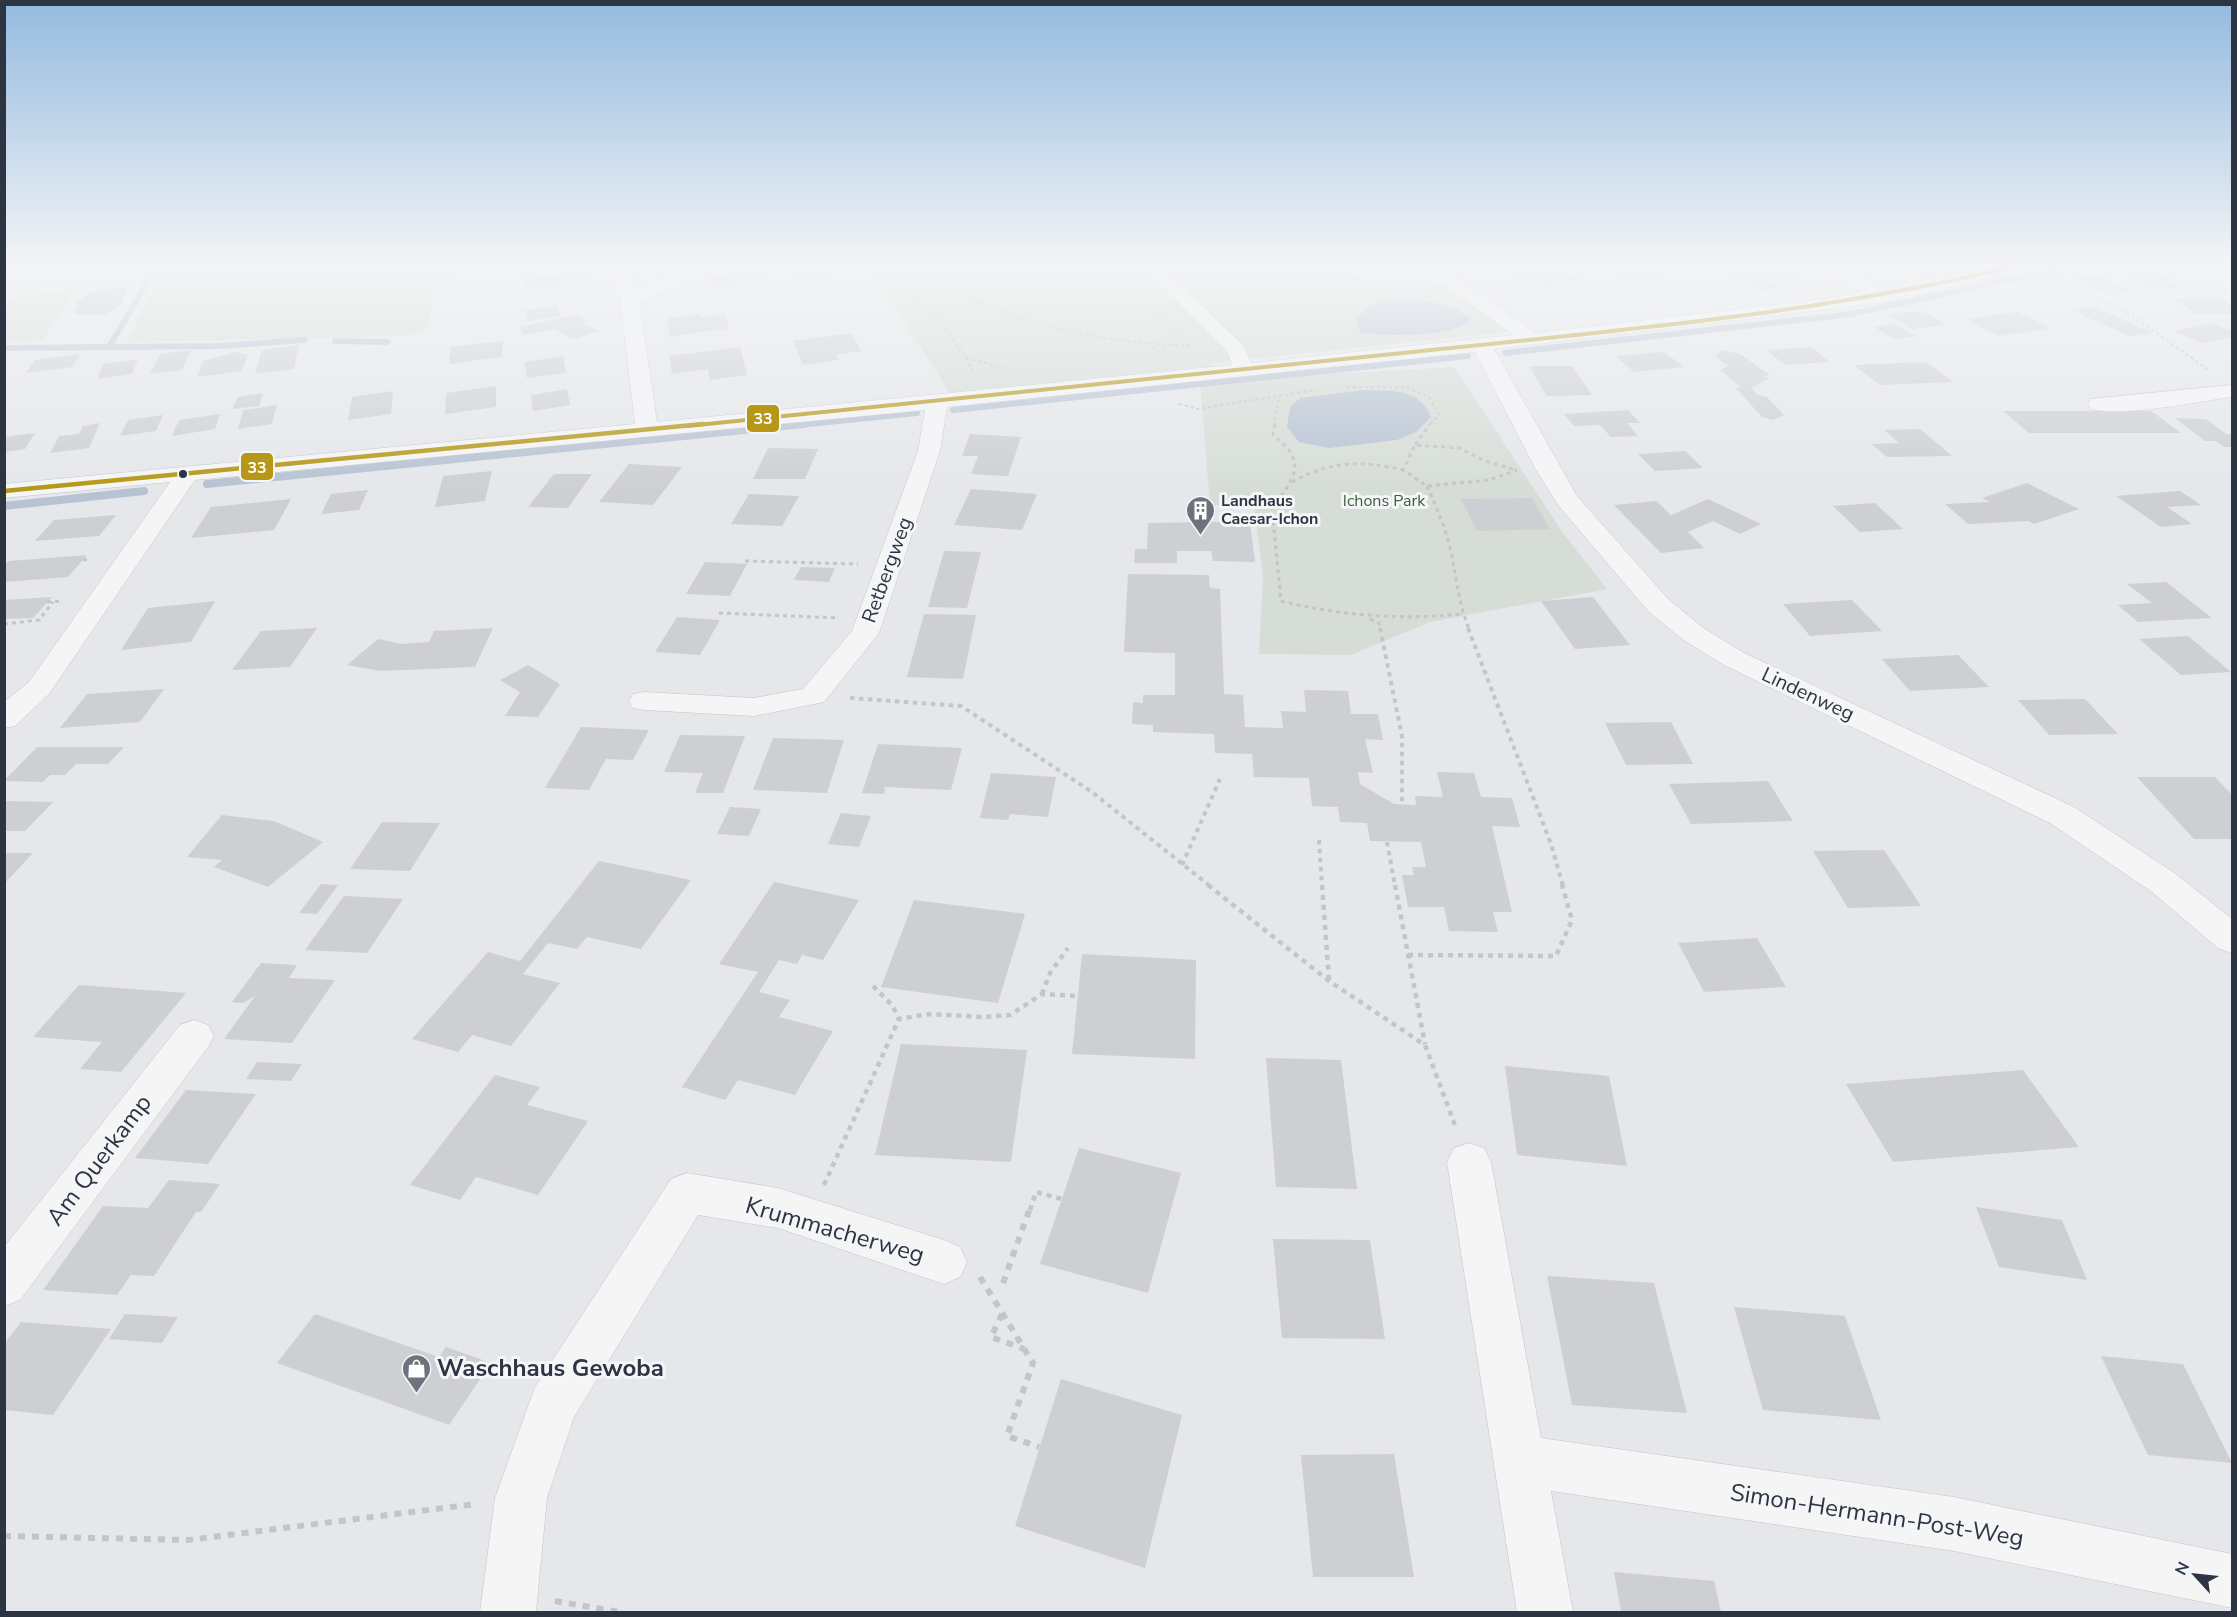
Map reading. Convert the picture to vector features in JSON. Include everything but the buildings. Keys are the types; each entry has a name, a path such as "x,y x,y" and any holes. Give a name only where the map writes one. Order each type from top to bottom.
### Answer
{"street":[{"path":"635,339 647,429"},
{"path":"1226,339 1236,349 1244,370"},
{"path":"4,491 937,402 1528,339"},
{"name":"Lindenweg","path":"1482,345 1546,468 1567,500 1658,605 1692,633 1734,659 2062,815 2164,883 2232,939"},
{"path":"2099,404 2146,402 2232,391"},
{"name":"Retbergweg","path":"813,696 865,633 930,451 937,402"},
{"path":"4,719 39,688 188,473"},
{"path":"644,702 754,707 813,696"},
{"name":"Am Querkamp","path":"4,1284 194,1036"},
{"path":"1469,1162 1545,1612"},
{"name":"Krummacherweg","path":"509,1603 521,1498 553,1405 687,1193 778,1208 961,1268"},
{"name":"Simon-Hermann-Post-Weg","path":"1519,1461 1954,1524 2232,1581"}],"path":[{"path":"951,339 966,357 1011,369"},
{"path":"1123,339 1190,346"},
{"path":"2167,339 2209,371"},
{"path":"1141,356 1149,353 1159,344"},
{"path":"1339,387 1407,387 1429,397 1439,415 1421,433 1403,470"},
{"path":"1177,403 1197,409 1319,389"},
{"path":"1279,397 1273,435 1289,447 1295,463 1291,482 1272,509 1281,601 1306,608 1364,617 1406,619 1463,614"},
{"path":"1415,445 1459,448 1485,461 1517,470"},
{"path":"1291,482 1317,467 1336,463 1369,463 1403,470 1426,486 1441,517 1463,614 1551,844 1572,921 1556,956 1408,955"},
{"path":"1426,486 1488,480 1517,470 1546,468"},
{"path":"745,561 889,566"},
{"path":"4,624 39,620 53,602"},
{"path":"719,614 869,620"},
{"path":"1364,617 1379,623 1400,720 1405,783 1402,804"},
{"path":"813,696 961,706 1092,792 1329,981 1425,1045"},
{"path":"1182,865 1220,779"},
{"path":"1319,840 1329,981"},
{"path":"1387,842 1425,1045 1469,1162"},
{"path":"898,1019 929,1014 983,1017 1010,1015 1042,994 1050,973 1068,948"},
{"path":"809,1218 898,1019 892,1005 873,986"},
{"path":"1042,994 1077,996"},
{"path":"1003,1283 1036,1192 1062,1199"},
{"path":"961,1268 1002,1313 1033,1363 1007,1436 1039,1447"},
{"path":"1002,1313 991,1337 1025,1350"},
{"path":"4,1536 188,1540 521,1498"},
{"path":"509,1603 620,1612"}],"green space":[{"path":"128,339 243,339 127,342"},
{"path":"915,339 1435,339 1211,363 1212,367 951,395"},
{"name":"Ichons Park","path":"1454,367 1563,533 1607,589 1430,622 1351,655 1259,654 1263,576 1254,506 1210,505 1200,381"}],"water":[{"path":"1364,390 1394,391 1412,396 1420,401 1431,417 1416,432 1397,440 1329,448 1299,442 1287,427 1290,407 1300,398"}],"waterway":[{"path":"109,347 113,339"},
{"path":"1505,353 1625,339"},
{"path":"4,348 219,346 304,340"},
{"path":"335,341 387,342"},
{"path":"953,410 1468,356"},
{"path":"789,426 917,413"},
{"path":"207,484 804,424"},
{"path":"4,506 144,491"}],"transit line":[{"name":"33","path":"4,491 937,402 1529,339"}],"place":[{"name":"Landhaus Caesar-Ichon","path":"1200,536"},
{"name":"Waschhaus Gewoba","path":"416,1394"}]}
